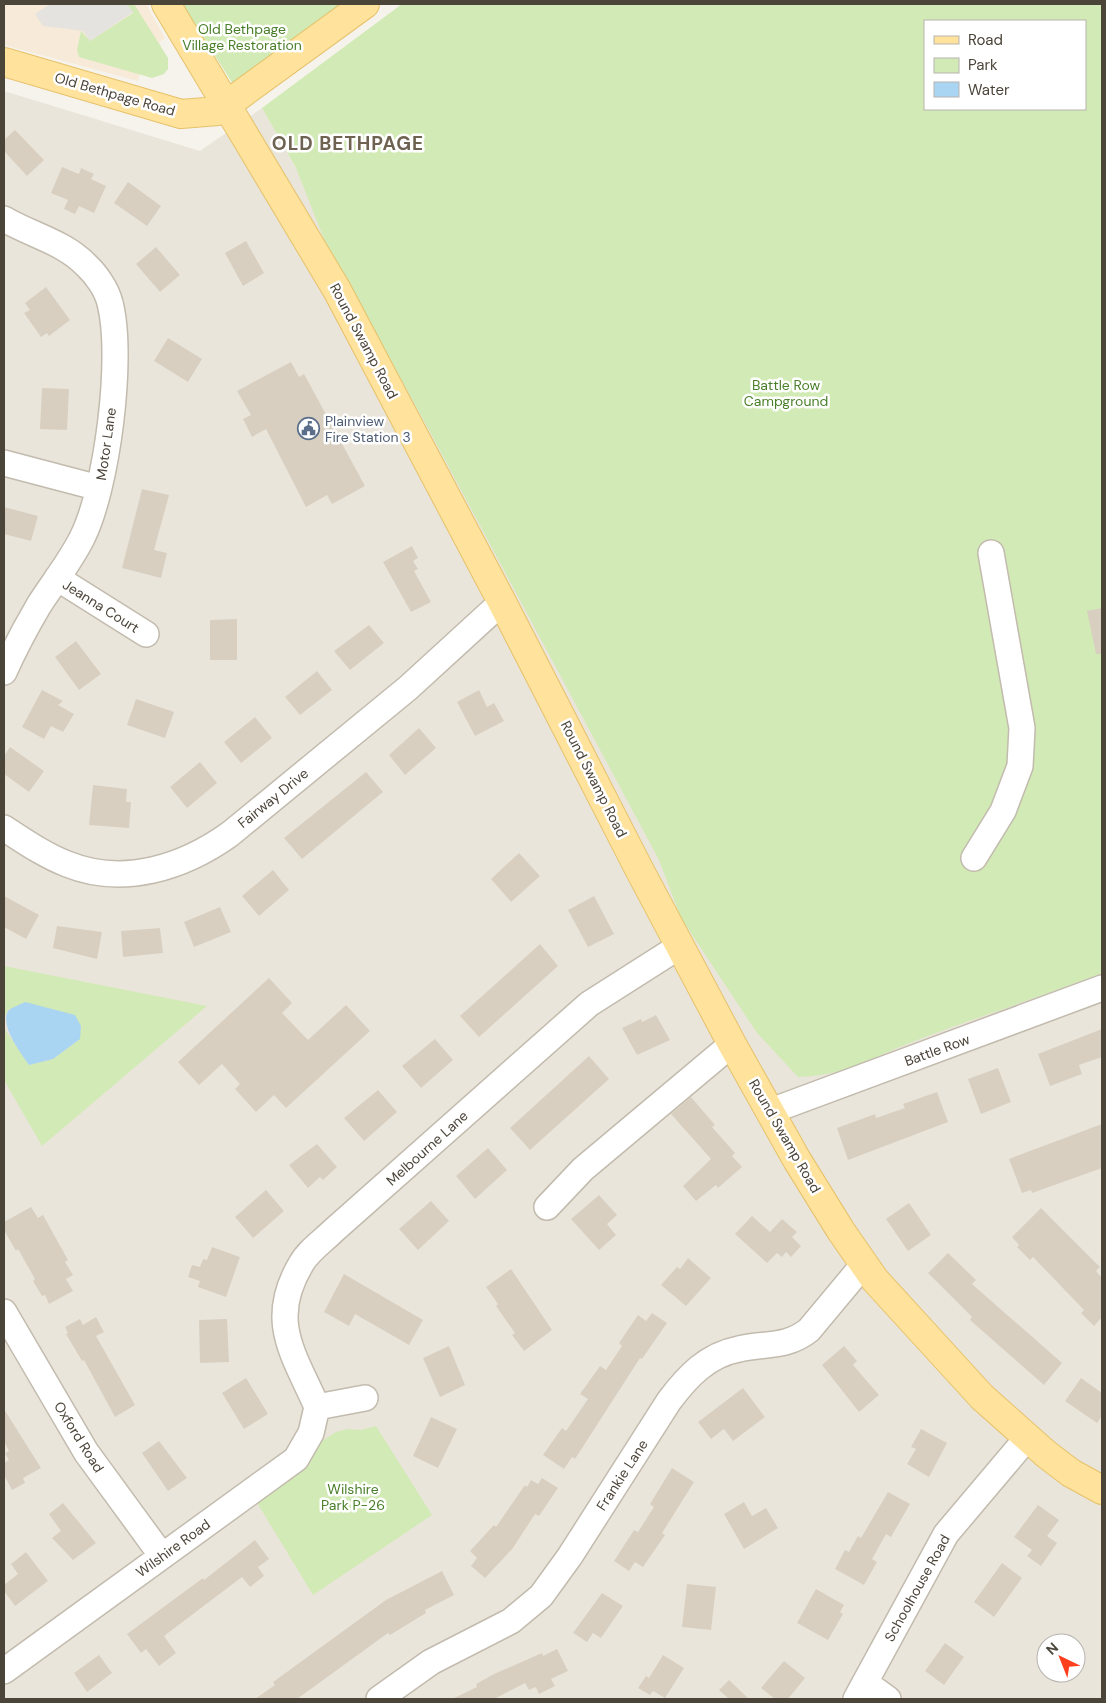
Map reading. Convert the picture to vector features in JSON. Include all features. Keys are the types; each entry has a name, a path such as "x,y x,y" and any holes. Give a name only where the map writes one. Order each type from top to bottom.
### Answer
{"main road":[{"name":"Round Swamp Road","path":"166,4 337,290 502,602 680,946 732,1044 798,1160 875,1280 948,1361 982,1397 1026,1438 1071,1474 1102,1490"},
{"path":"227,106 365,4"},
{"name":"Old Bethpage Road","path":"4,62 180,114 218,111 227,106"}],"street":[{"name":"Motor Lane","path":"4,219 23,231 66,248 87,265 101,282 110,302 115,344 110,433 99,488 83,538 20,640 4,672"},
{"path":"4,463 99,488"},
{"path":"974,858 1003,811 1020,766 1022,728 991,553"},
{"name":"Jeanna Court","path":"57,578 146,634"},
{"name":"Fairway Drive","path":"4,828 35,848 69,865 94,871 124,873 154,871 184,862 206,851 230,834 408,688 502,602"},
{"name":"Melbourne Lane","path":"317,1407 286,1337 285,1315 287,1294 302,1262 333,1231 589,1004 680,946"},
{"name":"Battle Row","path":"771,1112 1102,988"},
{"path":"548,1207 583,1169 732,1044"},
{"name":"Frankie Lane","path":"379,1699 431,1662 511,1621 541,1596 570,1556 669,1401 685,1380 701,1364 738,1349 777,1345 798,1339 809,1330 864,1264"},
{"name":"Oxford Road","path":"4,1312 86,1452 162,1556"},
{"path":"317,1407 365,1398"},
{"name":"Wilshire Road","path":"4,1671 296,1459 311,1434 317,1407"},
{"name":"Schoolhouse Road","path":"861,1691 946,1534 1026,1438"},
{"path":"861,1691 888,1699"}],"shaded area":[{"path":"4,4 146,4 165,38 159,42 161,47 140,72 138,81 4,45"},
{"path":"50,4 127,4 133,12 90,41 83,31 43,26 35,14"},
{"name":"OLD BETHPAGE","path":"4,91 200,151 262,108 803,1065 1102,960 1102,1699 4,1699"}],"green space":[{"path":"127,4 134,4 168,58 168,69 164,74 152,78 79,57 77,50 81,31 90,41 133,13"},
{"name":"Old Bethpage Village Restoration","path":"182,4 350,4 233,84"},
{"name":"Battle Row Campground","path":"402,4 1102,4 1102,973 904,1045 847,1069 816,1076 798,1077 757,1033 681,918 659,860 430,432 324,239 296,168 262,108"},
{"path":"4,966 207,1006 42,1146 4,1080 4,1028 29,1065 53,1059 79,1040 81,1026 9,1009 4,1017"},
{"name":"Wilshire Park P-26","path":"376,1426 432,1515 313,1595 256,1501 303,1467 322,1441 336,1432 348,1429 361,1430"}],"water":[{"path":"25,1002 75,1015 81,1026 80,1039 53,1059 29,1065 12,1039 6,1017 8,1011"}],"building":[{"path":"15,130 44,160 27,176 4,151 4,140"},
{"path":"62,167 79,174 81,168 94,174 91,179 106,186 94,213 79,206 75,214 64,209 68,200 51,193"},
{"path":"128,182 161,206 147,226 114,203"},
{"path":"246,241 264,273 243,286 225,253"},
{"path":"156,247 180,275 160,292 136,264"},
{"path":"46,287 70,320 49,336 47,333 41,337 24,313 30,310 25,303"},
{"path":"168,338 202,359 188,382 154,361"},
{"name":"Plainview Fire Station 3","path":"291,362 299,377 304,374 365,486 332,504 327,495 306,507 266,429 252,437 243,419 251,415 237,391"},
{"path":"42,388 69,389 67,430 40,429"},
{"path":"142,489 169,495 154,550 167,553 161,578 122,568"},
{"path":"4,507 38,516 31,541 4,534"},
{"path":"412,546 418,558 413,561 418,569 414,571 431,602 411,612 383,562"},
{"path":"1102,608 1102,654 1096,654 1087,611"},
{"path":"237,619 237,660 210,660 210,620"},
{"path":"369,625 384,643 350,670 334,651"},
{"path":"76,641 101,674 79,690 55,657"},
{"path":"317,671 332,690 300,715 285,697"},
{"path":"42,690 63,701 58,705 74,714 63,732 51,726 44,739 22,727"},
{"path":"479,690 487,707 494,703 504,721 475,736 457,702"},
{"path":"136,699 174,712 165,738 127,725"},
{"path":"255,717 272,738 241,763 224,742"},
{"path":"419,728 436,748 405,775 389,755"},
{"path":"10,747 44,771 29,792 4,774 4,756"},
{"path":"200,762 217,783 187,808 170,787"},
{"path":"366,772 383,792 302,859 284,838"},
{"path":"93,785 127,789 126,802 131,802 129,828 89,825"},
{"path":"519,853 540,876 511,902 491,879"},
{"path":"273,870 289,890 259,916 242,896"},
{"path":"4,896 39,915 26,939 4,927"},
{"path":"594,896 614,934 588,947 568,910"},
{"path":"220,907 231,932 194,947 184,922"},
{"path":"57,926 102,932 97,959 53,948"},
{"path":"160,928 163,953 123,957 121,931"},
{"path":"540,944 558,966 479,1037 460,1016"},
{"path":"269,978 292,1003 282,1013 308,1040 346,1005 370,1031 286,1108 274,1095 256,1112 235,1089 240,1084 222,1064 199,1085 178,1062"},
{"path":"656,1015 670,1040 637,1055 622,1028 641,1019 642,1022"},
{"path":"1102,1029 1102,1057 1079,1065 1082,1074 1050,1086 1038,1054"},
{"path":"435,1039 453,1060 421,1088 402,1066"},
{"path":"589,1056 609,1079 530,1150 510,1128"},
{"path":"998,1068 1011,1102 981,1114 968,1079"},
{"path":"378,1090 397,1112 364,1141 344,1118"},
{"path":"937,1092 948,1122 848,1160 837,1128 875,1114 876,1118 905,1108 903,1104"},
{"path":"691,1097 715,1125 712,1127 735,1153 732,1156 742,1167 718,1188 716,1185 696,1201 683,1186 711,1159 671,1114"},
{"path":"1102,1124 1102,1168 1032,1193 1031,1190 1022,1193 1009,1159"},
{"path":"317,1144 337,1167 323,1180 320,1177 308,1188 289,1165"},
{"path":"488,1148 507,1170 475,1199 456,1176"},
{"path":"266,1190 284,1211 253,1238 235,1217"},
{"path":"599,1195 617,1215 607,1224 616,1235 599,1250 571,1219"},
{"path":"431,1201 449,1221 418,1250 399,1229"},
{"path":"909,1203 931,1235 908,1251 886,1219"},
{"path":"31,1207 38,1218 43,1215 68,1260 65,1262 73,1275 66,1279 73,1291 49,1304 45,1295 42,1296 33,1281 35,1279 18,1249 16,1251 4,1230 4,1222"},
{"path":"1041,1208 1100,1267 1096,1271 1102,1278 1102,1317 1094,1326 1081,1313 1084,1310 1033,1257 1030,1260 1017,1247 1019,1245 1012,1237"},
{"path":"752,1216 770,1232 782,1219 797,1232 792,1237 801,1246 791,1257 786,1252 782,1257 777,1253 767,1263 735,1234"},
{"path":"212,1247 240,1257 226,1297 198,1287 200,1281 188,1277 192,1265 200,1267 203,1259 207,1260"},
{"path":"948,1253 976,1280 972,1284 1062,1363 1044,1385 970,1320 972,1317 928,1273"},
{"path":"688,1258 711,1278 686,1306 661,1285 677,1267 680,1269"},
{"path":"511,1269 552,1330 524,1351 512,1335 515,1333 496,1306 498,1304 486,1287"},
{"path":"344,1274 423,1320 409,1345 355,1314 349,1326 324,1312"},
{"path":"652,1313 667,1323 642,1359 640,1358 575,1459 572,1457 564,1469 543,1455 562,1428 566,1431 588,1399 580,1394 600,1366 606,1370 622,1346 619,1343 638,1315 646,1321"},
{"path":"96,1317 104,1332 96,1336 135,1405 115,1417 84,1360 82,1361 66,1334 68,1333 65,1327 80,1319 83,1325"},
{"path":"227,1319 229,1362 200,1363 199,1320"},
{"path":"449,1346 465,1385 440,1397 423,1358"},
{"path":"844,1346 857,1361 853,1365 879,1395 859,1412 822,1365"},
{"path":"246,1378 268,1414 244,1429 222,1393"},
{"path":"1081,1378 1102,1393 1102,1416 1097,1423 1065,1401"},
{"path":"743,1388 765,1417 733,1441 724,1429 711,1439 698,1422"},
{"path":"4,1409 41,1468 23,1478 25,1483 12,1490 4,1475 4,1463 9,1460 5,1453 9,1451 4,1441"},
{"path":"431,1417 457,1429 438,1468 413,1456"},
{"path":"921,1429 947,1443 929,1477 907,1464 916,1449 911,1447"},
{"path":"159,1441 187,1478 168,1491 142,1453"},
{"path":"672,1468 694,1482 662,1533 665,1535 643,1567 635,1562 629,1571 614,1561 634,1530 638,1532 654,1507 650,1504"},
{"path":"542,1478 558,1488 539,1516 535,1514 513,1548 485,1578 471,1566 477,1558 470,1551 494,1525 496,1527 525,1485 527,1487 531,1480 538,1484"},
{"path":"888,1492 910,1504 891,1537 886,1534 872,1559 877,1562 864,1585 835,1569 845,1550 849,1552 858,1536 861,1538"},
{"path":"744,1502 752,1516 766,1508 778,1528 744,1549 724,1514"},
{"path":"63,1503 96,1543 73,1560 52,1538 61,1531 49,1514"},
{"path":"1038,1505 1059,1520 1047,1536 1057,1543 1041,1566 1027,1556 1032,1550 1014,1537"},
{"path":"255,1540 269,1559 258,1567 264,1576 250,1587 242,1577 164,1636 176,1653 159,1666 146,1649 141,1653 127,1634 203,1578 204,1580"},
{"path":"26,1552 48,1581 15,1606 4,1591 4,1585 18,1574 11,1564"},
{"path":"1002,1563 1022,1578 994,1617 974,1602"},
{"path":"442,1571 454,1595 425,1610 426,1613 390,1635 388,1633 297,1699 255,1699 275,1685 273,1682 386,1600"},
{"path":"687,1584 716,1587 711,1630 682,1627"},
{"path":"816,1589 844,1605 840,1612 843,1614 828,1640 797,1623"},
{"path":"602,1593 623,1606 601,1638 593,1633 587,1642 573,1633"},
{"path":"945,1643 964,1657 944,1685 925,1671"},
{"path":"557,1649 568,1671 551,1679 555,1686 539,1694 536,1687 529,1690 525,1683 494,1699 452,1699 477,1687 476,1684 494,1674 542,1653 543,1656"},
{"path":"99,1655 112,1673 87,1692 74,1673"},
{"path":"663,1655 684,1668 665,1698 653,1691 650,1695 638,1688 646,1676 649,1678"},
{"path":"784,1661 805,1678 788,1699 775,1699 761,1688"},
{"path":"729,1680 749,1699 729,1699 719,1690"}],"place":[{"name":"Plainview Fire Station 3","path":"309,429"}],"district":[{"name":"OLD BETHPAGE","path":"348,143"}]}
